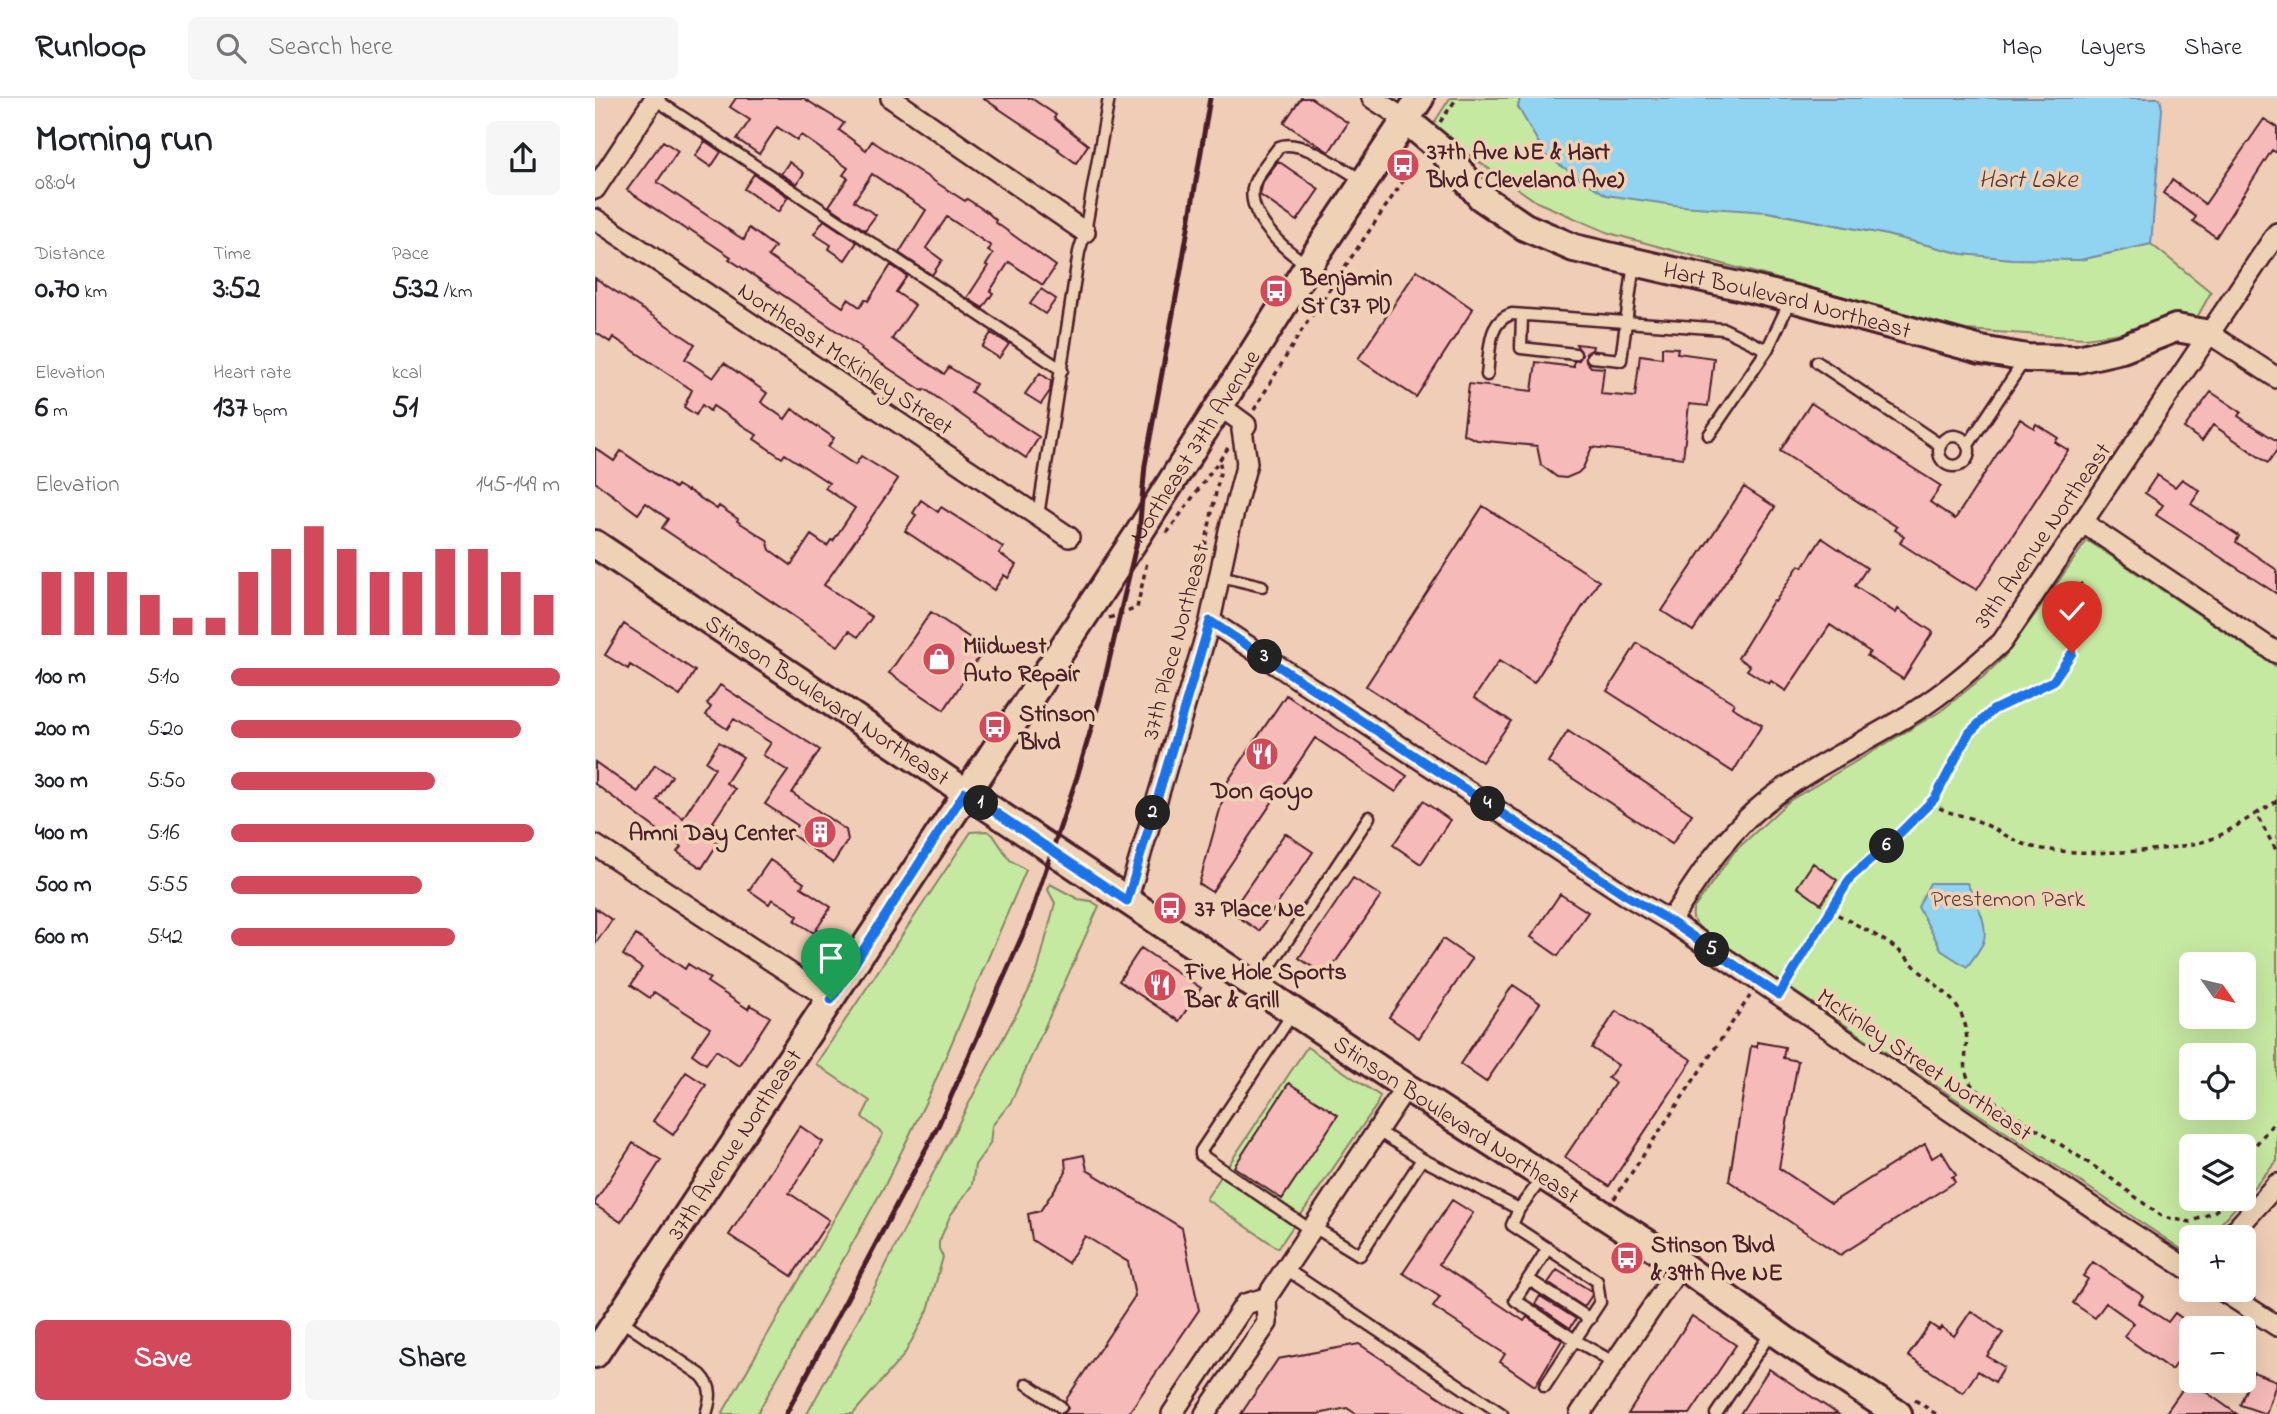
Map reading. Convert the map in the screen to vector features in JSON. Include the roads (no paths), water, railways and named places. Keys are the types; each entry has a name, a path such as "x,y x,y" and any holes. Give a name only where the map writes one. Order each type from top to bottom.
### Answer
{"street":[{"path":"595,189 655,98"},
{"path":"891,98 1085,232"},
{"path":"1372,98 1413,109"},
{"name":"Hart Boulevard Northeast","path":"1413,109 1430,138 1481,197 1525,227 1574,248 1791,298 1980,350 2027,358 2078,359 2122,349 2176,328 2210,334"},
{"name":"Northeast 37th Avenue","path":"965,792 1139,533 1308,266 1413,109"},
{"name":"Northeast McKinley Street","path":"595,219 1069,537"},
{"name":"39th Avenue Northeast","path":"1670,921 1710,862 1754,812 1807,773 1914,712 1960,680 2002,642 2277,233"},
{"path":"2210,334 2277,378"},
{"name":"37th Place Northeast","path":"1127,901 1210,621 1247,463 1243,430 1246,425 1220,406"},
{"path":"2082,522 2277,653"},
{"name":"Stinson Boulevard Northeast","path":"595,544 1406,1087 1681,1265 1772,1331 1898,1414"},
{"name":"McKinley Street Northeast","path":"1210,621 1615,888 1670,921 2105,1216 2179,1262"},
{"name":"37th Avenue Northeast","path":"595,1354 831,1000 965,792"},
{"path":"595,845 831,1000"},
{"path":"1205,1414 1267,1323 1266,1298 1406,1087"},
{"path":"2240,1225 2277,1184"},
{"path":"1580,1414 1681,1265"},
{"path":"1172,1414 1245,1304 1266,1298"},
{"path":"2240,1302 2277,1325"}],"lane":[{"path":"655,98 1062,370"},
{"path":"1038,516 1079,252 1109,98"},
{"path":"1308,266 1291,254 1261,220 1255,208 1255,182 1279,147 1285,144 1301,146 1363,181"},
{"path":"1592,357 1621,360 1634,262"},
{"path":"1709,435 1767,350 1791,298"},
{"path":"1487,375 1494,326 1502,317 1522,315 1724,329 1767,350"},
{"path":"1522,315 1521,348 1575,354"},
{"path":"1968,445 1957,436 1947,438 1940,445 1941,460 1959,466 1967,459 1968,445 2027,358"},
{"path":"1817,362 1940,445"},
{"path":"1220,576 1262,586"},
{"path":"1256,987 1369,817"},
{"path":"1294,1012 1201,1151 1201,1155 1313,1229 1360,1255 1422,1159"},
{"path":"1378,1132 1422,1159 1519,1209"},
{"path":"1544,1176 1519,1209 1513,1225 1597,1281 1600,1302 1545,1385"},
{"path":"1548,1248 1515,1300 1615,1363"},
{"path":"1286,1269 1502,1414"},
{"path":"1528,1279 1590,1319"},
{"path":"618,1319 708,1381 711,1389 706,1414"},
{"path":"1716,1414 1772,1331"},
{"path":"1027,1384 1061,1407"}],"water":[{"name":"Hart Lake","path":"1520,98 2160,98 2162,109 2151,244 2080,260 2012,259 1963,254 1883,234 1768,212 1681,206 1606,195 1546,156 1518,107"},
{"path":"1930,883 1967,883 1977,905 1985,936 1967,967 1942,951 1918,907"}],"railway":[{"path":"786,1414 938,1126 1027,925 1077,777 1101,695 1139,533 1145,465 1210,98"}],"place":[{"name":"37th Ave NE & Hart Blvd (Cleveland Ave)","path":"1403,165"},
{"name":"Benjamin St (37 Pl)","path":"1276,291"},
{"name":"Miidwest Auto Repair","path":"939,659"},
{"name":"Stinson Blvd","path":"995,727"},
{"name":"Don Goyo","path":"1262,754"},
{"name":"Amni Day Center","path":"820,832"},
{"name":"37 Place Ne","path":"1170,908"},
{"name":"Five Hole Sports Bar & Grill","path":"1160,985"},
{"name":"Stinson Blvd & 39th Ave NE","path":"1627,1258"}],"park label":[{"name":"Prestemon Park","path":"2008,898"}]}
